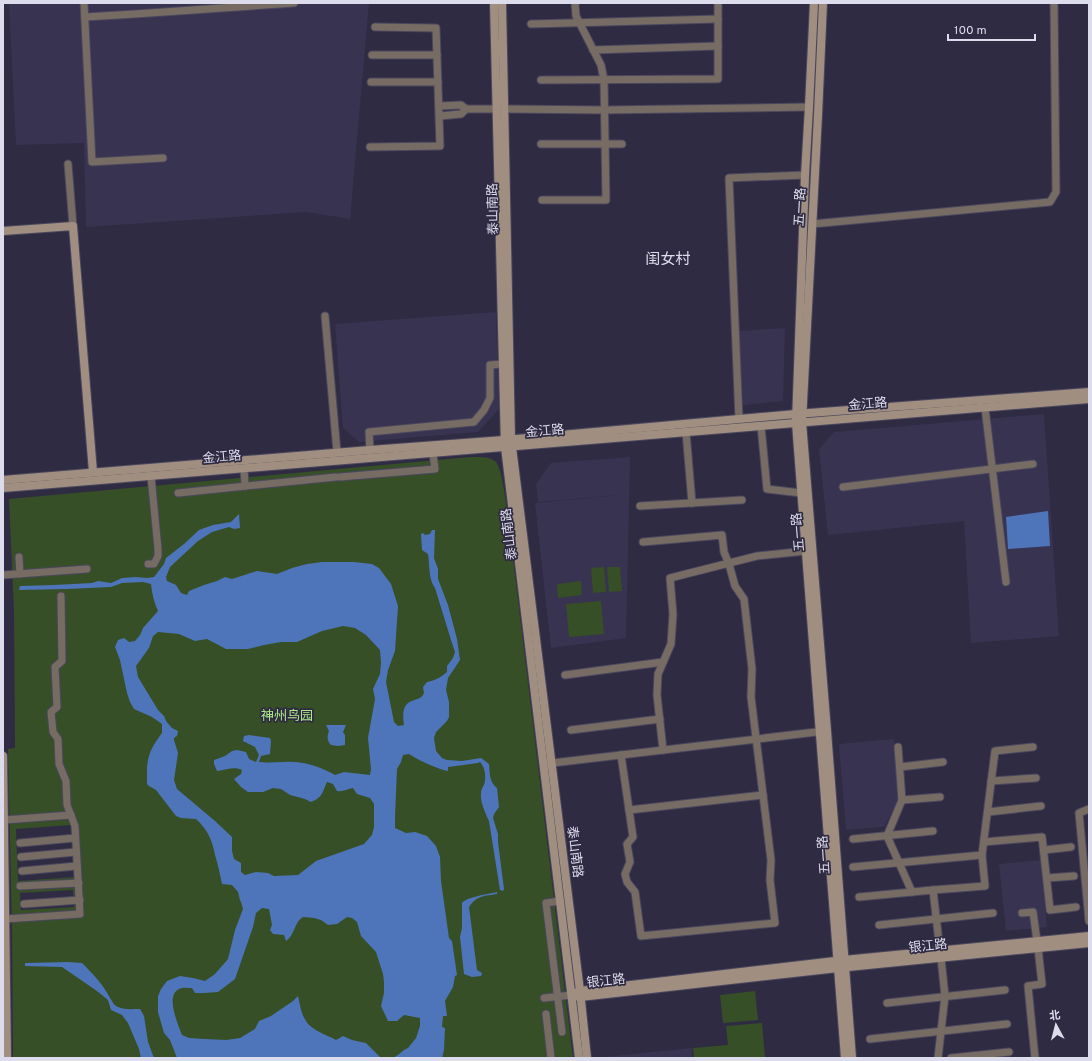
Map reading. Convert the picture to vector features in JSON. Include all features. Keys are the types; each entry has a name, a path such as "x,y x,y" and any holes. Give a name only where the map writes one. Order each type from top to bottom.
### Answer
{"street":[{"path":"84,3 92,162 163,158"},
{"path":"85,16 294,3"},
{"name":"泰山南路","path":"494,3 500,109 508,443"},
{"name":"泰山南路","path":"500,109 502,3"},
{"path":"542,200 606,200 604,80 601,65 576,16 575,3"},
{"path":"540,80 718,79 718,3"},
{"name":"五一路","path":"814,3 805,175 799,418 801,493 824,731"},
{"name":"五一路","path":"823,3 812,224 799,418 841,964 845,1058"},
{"path":"812,224 1050,202 1056,192 1054,3"},
{"path":"531,24 718,19"},
{"path":"370,147 440,146 436,28 375,27"},
{"path":"593,50 718,46"},
{"path":"372,55 438,55"},
{"path":"371,82 438,82"},
{"path":"439,106 460,105 466,109 809,111 818,115"},
{"path":"440,116 461,114 466,109"},
{"path":"541,144 622,144"},
{"path":"68,164 93,472"},
{"path":"739,419 729,178 805,175"},
{"path":"3,231 73,226"},
{"path":"325,316 337,452"},
{"name":"泰山南路","path":"505,335 502,364 508,443 547,764 577,994 587,1058"},
{"path":"371,458 369,432 474,422 484,410 490,398 490,365 502,364"},
{"name":"金江路","path":"644,431 686,432 761,426 799,418 1089,392"},
{"name":"金江路","path":"3,488 151,476 337,452 508,443 644,431 739,419 799,418 984,408 1089,399"},
{"path":"984,408 1006,582"},
{"path":"761,426 767,489 801,493"},
{"path":"686,432 692,503"},
{"name":"金江路","path":"3,480 93,472 433,454 508,443"},
{"path":"178,492 435,469 433,454"},
{"path":"244,464 245,486"},
{"path":"843,487 1033,464"},
{"path":"148,564 154,564 158,556 151,476"},
{"path":"640,506 742,500"},
{"path":"622,755 633,837 627,844 630,862 625,874 627,882 635,892 641,936 775,923 770,880 771,860 751,697 752,669 744,599 736,586 724,552 722,535 643,542"},
{"path":"663,750 657,695 658,674 671,644 673,614 670,578 757,556 806,552"},
{"path":"19,557 20,574"},
{"path":"3,575 87,569"},
{"path":"5,919 80,914 75,826 67,805 66,781 59,764 58,739 52,732 51,712 57,706 55,667 62,661 62,596"},
{"path":"565,675 663,662"},
{"path":"571,730 660,719"},
{"path":"547,764 824,731"},
{"path":"898,747 902,800 887,836 912,892"},
{"path":"860,897 985,886 982,855 995,751 1033,747"},
{"path":"3,756 7,1058"},
{"path":"900,767 943,762"},
{"name":"泰山南路","path":"547,764 560,901 577,994 580,1058"},
{"path":"991,782 1036,778"},
{"path":"629,810 763,795"},
{"path":"902,800 940,796"},
{"path":"988,812 1041,806"},
{"path":"1089,809 1078,813 1089,921"},
{"path":"4,820 71,815"},
{"path":"853,839 933,831"},
{"path":"984,842 1042,837 1050,910 1076,907"},
{"path":"20,843 75,838"},
{"path":"1044,850 1071,847"},
{"path":"21,857 76,852"},
{"path":"853,868 982,855"},
{"path":"22,871 77,866"},
{"path":"1047,878 1074,876"},
{"path":"20,886 79,883"},
{"path":"933,890 945,996 938,1058"},
{"path":"24,904 80,900"},
{"path":"560,901 546,903 562,1032"},
{"path":"878,925 993,912"},
{"path":"1022,913 1033,912 1042,984 1028,986 1035,1058"},
{"name":"银江路","path":"1037,945 1089,936"},
{"name":"银江路","path":"577,994 940,954 1037,945 1089,943"},
{"name":"五一路","path":"841,964 852,1058"},
{"path":"888,1002 1005,990"},
{"path":"544,998 577,994"},
{"path":"546,1014 551,1058"},
{"path":"870,1039 1007,1024"},
{"path":"951,1058 1009,1052"}],"shaded area":[{"path":"9,3 369,3 350,219 306,212 86,227 84,143 16,145"},
{"path":"496,312 499,409 478,432 359,442 343,428 335,324"},
{"path":"785,328 783,401 743,405 739,331"},
{"path":"1044,414 1059,636 971,643 964,521 828,535 819,449 834,432"},
{"path":"630,457 626,638 551,648 535,503 621,495 538,502 536,484 551,463"},
{"path":"894,739 899,799 884,827 846,830 839,744"},
{"path":"1041,860 1047,927 1006,931 999,864"},
{"path":"692,1048 692,1058 593,1058"}],"green space":[{"name":"神州鸟园","path":"470,457 493,459 500,469 507,508 573,1058 13,1058 8,749 15,748 14,612 9,499","holes":["71,825 75,877 18,881 16,829","73,890 74,907 21,910 20,893"]},
{"path":"604,567 606,592 593,593 591,568"},
{"path":"607,567 620,567 622,591 609,592"},
{"path":"581,581 582,595 558,598 557,584"},
{"path":"601,601 604,634 569,637 566,604"},
{"path":"755,991 758,1020 723,1023 720,995"},
{"path":"762,1023 765,1058 694,1058 693,1048 728,1045 726,1026"}],"water":[{"path":"1048,511 1050,546 1008,549 1006,517"},
{"path":"239,514 240,528 234,529 229,527 212,532 198,541 170,567 166,577 167,581 176,585 181,593 187,595 189,591 225,577 232,579 257,571 277,574 307,564 322,562 354,562 372,564 379,568 391,584 398,606 395,651 388,670 386,682 394,722 398,726 404,725 404,708 407,704 422,697 424,693 423,687 427,682 442,676 447,672 447,666 453,658 455,652 435,588 431,580 428,554 422,550 421,534 430,534 432,530 435,530 434,558 438,569 438,579 448,605 457,639 460,660 448,678 446,690 449,702 449,717 436,732 434,738 436,751 442,758 447,760 462,761 481,758 489,764 491,780 497,788 499,807 493,818 498,834 504,889 503,891 500,890 489,821 481,800 481,791 485,778 484,770 480,762 448,767 448,771 428,764 409,754 403,755 397,769 395,828 406,833 415,832 427,836 436,846 440,857 441,881 449,938 452,941 457,975 455,976 453,987 445,1001 447,1016 443,1016 442,1027 445,1028 442,1058 393,1058 408,1048 416,1038 420,1026 420,1018 404,1015 397,1021 388,1021 381,1006 384,993 383,974 376,952 361,936 357,922 352,918 347,917 337,924 328,925 321,920 303,917 300,919 286,941 284,935 273,934 270,930 272,925 269,909 262,908 256,913 253,927 235,979 218,992 195,993 192,988 182,988 175,993 173,998 174,1010 182,1035 189,1038 205,1039 226,1040 240,1038 255,1029 259,1021 271,1016 298,996 303,1015 308,1024 312,1027 336,1040 343,1036 352,1040 366,1043 381,1058 177,1058 170,1040 164,1033 158,1012 158,996 161,989 167,981 180,976 205,981 215,974 228,959 235,930 243,909 238,892 232,885 222,884 212,845 204,827 196,819 181,818 176,816 156,790 147,784 148,758 162,733 162,724 152,717 134,709 127,693 120,660 115,647 118,640 124,638 129,642 135,641 143,628 158,611 153,598 151,584 143,582 122,583 111,587 19,590 20,586 92,583 98,581 111,583 122,578 154,577 164,564 166,558 199,530 213,525 231,522","holes":["343,626 355,628 366,635 380,650 380,674 373,689 375,699 368,738 371,769 370,775 344,772 335,775 323,769 298,762 259,762 261,756 270,754 271,739 249,735 244,736 243,741 255,747 259,755 256,762 249,759 246,752 237,750 214,760 214,764 217,771 233,768 242,770 241,774 234,779 248,792 263,792 273,788 281,789 290,795 311,802 320,796 327,782 333,784 337,791 353,788 357,794 370,798 374,804 374,827 372,835 364,844 316,861 298,875 274,876 268,873 256,872 245,875 241,872 241,863 234,859 232,851 232,837 177,789 174,780 178,753 174,738 177,736 178,731 172,728 158,710 138,677 136,666 149,648 153,636 158,632 179,634 195,641 207,639 226,649 248,649 281,642 297,642 322,631"]},
{"path":"326,725 346,725 343,732 345,735 345,745 331,745 328,740 329,731"},
{"path":"497,892 497,894 478,898 469,907 477,970 482,973 481,976 472,977 464,974 460,937 462,928 462,903 473,897"},
{"path":"25,963 82,963 94,975 116,1006 126,1009 140,1009 144,1016 148,1042 154,1058 141,1058 139,1049 128,1023 122,1015 111,1010 108,1000 97,991 62,967 25,966"}],"district":[{"name":"闺女村","path":"668,260"}]}
